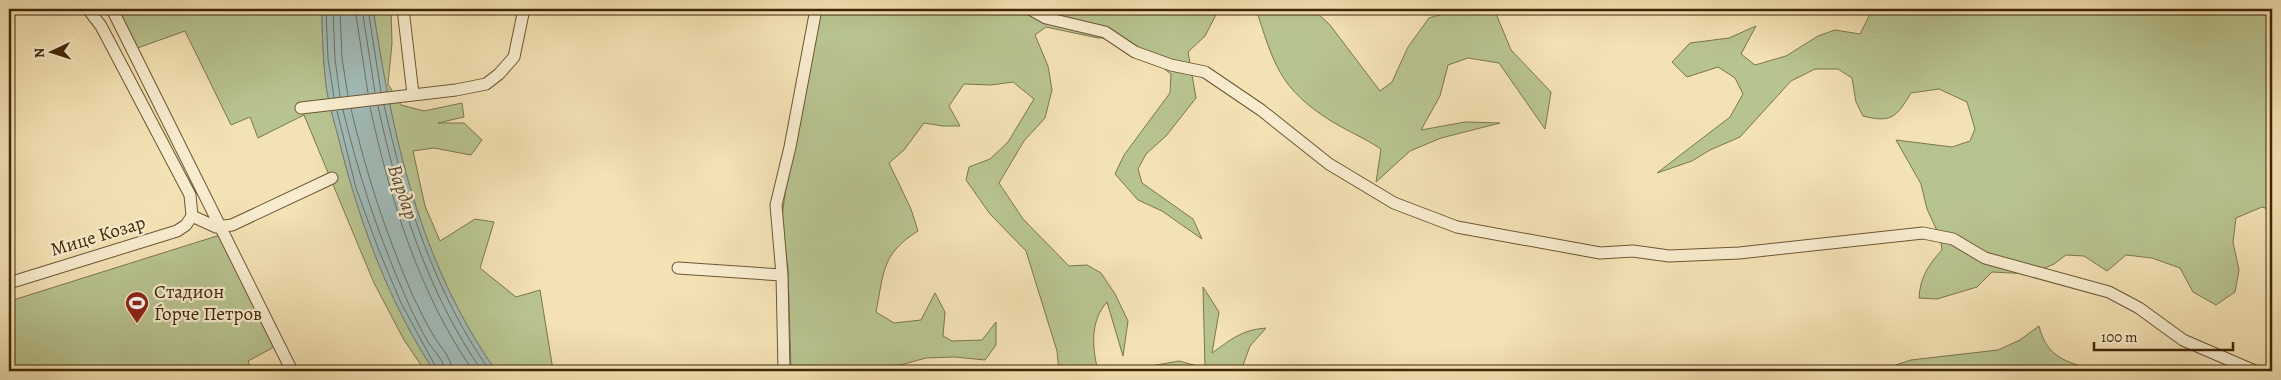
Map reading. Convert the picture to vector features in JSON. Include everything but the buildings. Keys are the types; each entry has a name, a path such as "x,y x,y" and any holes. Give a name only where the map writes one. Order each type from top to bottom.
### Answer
{"street":[{"path":"9,10 13,9"},
{"path":"88,9 101,26 190,195 192,216 209,225 222,228 245,220 332,178"},
{"path":"112,9 292,371"},
{"path":"403,9 409,95"},
{"path":"300,108 456,90 491,81 514,57 524,9"},
{"path":"784,371 782,276 776,205 790,147 816,9"},
{"path":"1030,9 1046,18 1106,32 1135,52 1162,62 1205,72 1261,110 1329,164 1394,204 1457,228 1600,253 1632,251 1670,256 1739,253 1923,233 1953,240 1985,258 2109,292 2139,308 2183,340 2255,371"},
{"name":"Мице Козар","path":"9,283 181,229 192,216"},
{"path":"678,268 782,276"}],"green space":[{"path":"112,9 322,9 323,56 327,93 349,177 378,264 404,319 434,371 425,371 404,340 374,283 304,115 258,138 250,117 231,125 185,31 132,50"},
{"path":"373,9 391,9 392,43 388,84 401,105 424,111 462,103 464,117 438,123 464,123 482,140 471,155 434,148 413,151 425,206 440,241 475,219 494,222 480,268 516,297 540,290 553,370 558,371 496,371 469,329 447,287 413,198 400,151"},
{"path":"821,9 1219,9 1205,36 1188,52 1196,98 1166,136 1146,154 1138,169 1142,183 1193,219 1202,239 1162,211 1138,200 1115,174 1124,155 1170,93 1171,74 1124,38 1098,38 1046,27 1035,35 1048,66 1052,90 1045,118 1024,141 999,183 1023,219 1069,266 1087,265 1101,273 1115,294 1128,321 1123,356 1107,302 1101,309 1095,326 1094,353 1098,371 1059,371 1057,351 1026,251 990,214 966,180 969,167 990,159 1008,142 1034,99 1013,82 991,85 964,84 949,106 960,126 924,123 904,150 889,163 911,209 918,231 906,239 891,256 883,275 876,312 894,323 921,320 935,293 945,312 943,336 952,341 982,340 996,322 996,345 985,360 955,357 926,358 900,365 876,366 873,371 791,371 788,268 781,224 789,165"},
{"path":"1256,9 1313,9 1330,25 1380,91 1392,82 1408,47 1429,18 1460,9 1494,9 1511,50 1551,92 1545,129 1499,63 1468,58 1448,65 1440,96 1421,130 1465,122 1500,123 1441,138 1410,151 1376,182 1381,149 1331,121 1314,109 1289,86 1274,60"},
{"path":"1865,9 2272,9 2272,210 2262,207 2236,218 2233,242 2239,270 2235,292 2216,305 2193,292 2180,268 2152,258 2126,255 2107,271 2084,256 2066,255 2054,264 2031,274 1992,272 1977,287 1937,299 1919,298 1921,284 1926,272 1942,250 1940,237 1927,209 1921,184 1896,140 1952,147 1970,141 1975,129 1967,102 1939,89 1911,93 1897,113 1887,118 1872,118 1863,116 1856,102 1852,78 1838,69 1815,69 1791,81 1740,137 1710,150 1692,161 1657,173 1730,117 1743,94 1735,78 1718,67 1687,77 1672,62 1690,43 1729,38 1756,26 1741,54 1755,65 1786,56 1818,36 1835,30 1860,34 1869,16"},
{"name":"Стадион Ѓорче Петров","path":"220,235 276,346 248,361 250,366 247,371 9,371 10,301"},
{"path":"1203,287 1219,312 1212,353 1243,333 1266,328 1250,346 1241,371 1147,371 1151,366 1179,361 1205,368"},
{"path":"2039,326 2047,346 2060,358 2097,371 1877,371 1911,360 1998,350 2020,340"}],"water":[{"name":"Вардар","path":"322,9 373,9 390,105 413,198 447,287 469,329 496,371 434,371 418,345 391,292 358,206 331,109 324,66"}],"place":[{"name":"Стадион Ѓорче Петров","path":"137,324"}]}
